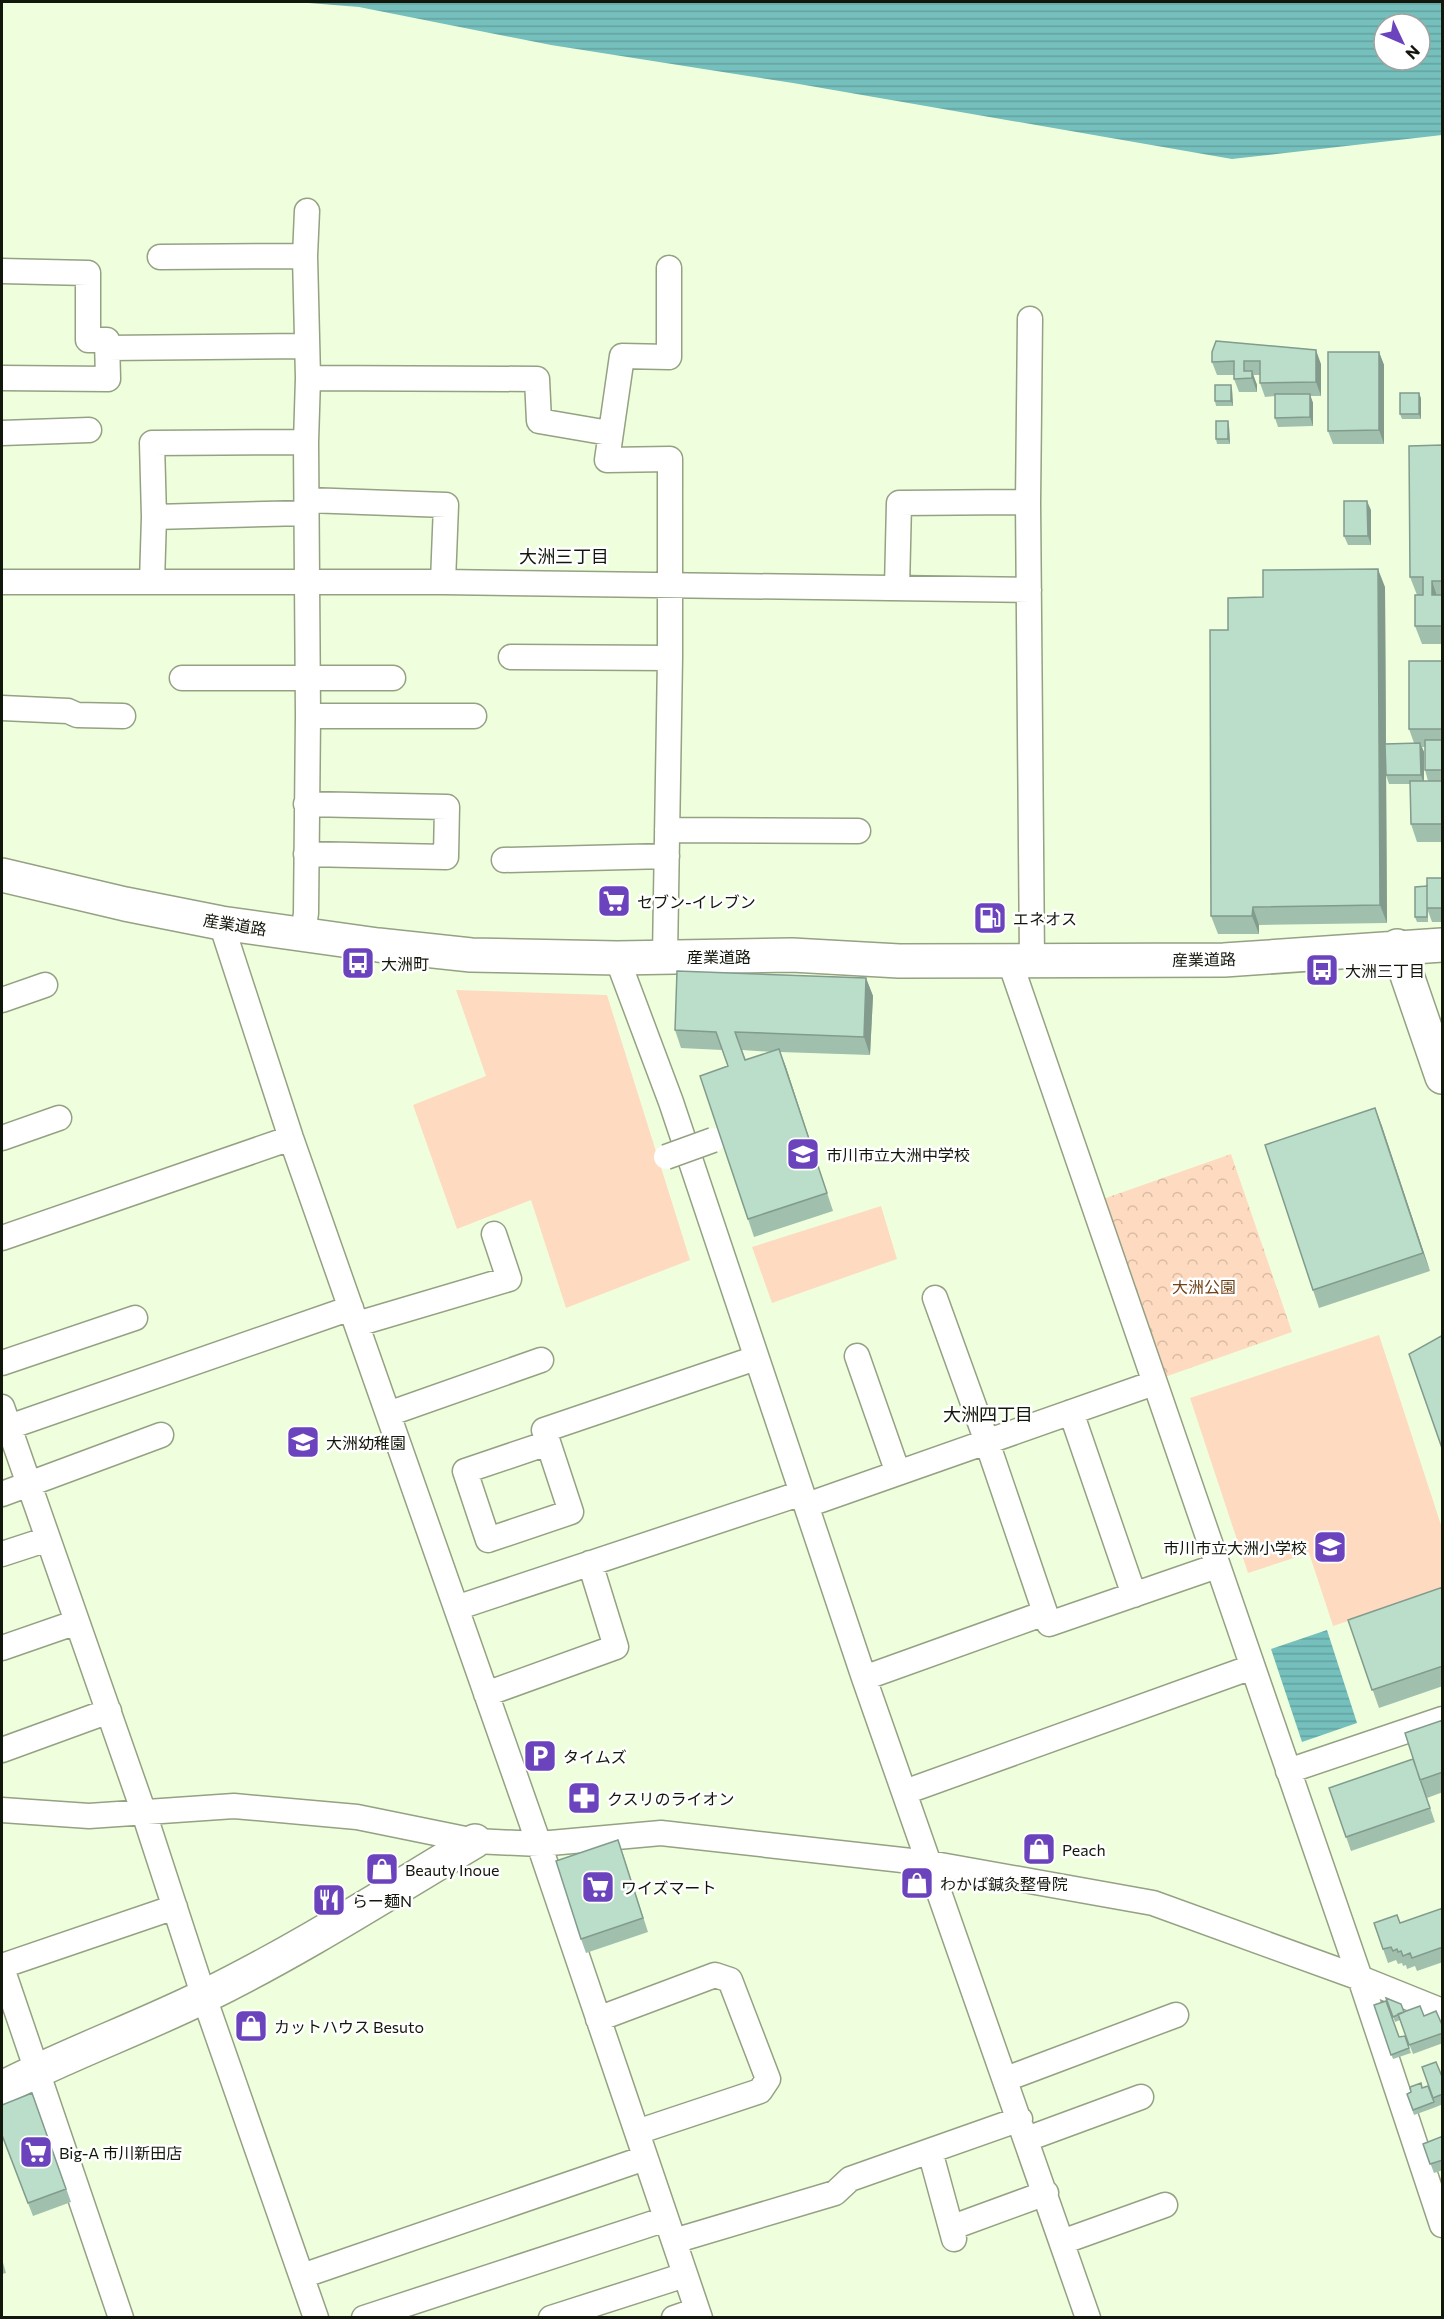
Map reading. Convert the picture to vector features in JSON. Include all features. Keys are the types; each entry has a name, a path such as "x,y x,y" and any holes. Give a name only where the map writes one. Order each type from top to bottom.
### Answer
{"main road":[{"name":"産業道路","path":"2,875 125,904 221,923 471,955 617,958 792,955 899,961 1021,962 1224,960 1397,946 1443,945"},
{"path":"1397,946 1443,1077"},
{"path":"2,2088 204,1997 291,1952 475,1841"}],"street":[{"path":"303,935 306,913 308,716 306,442 308,378 305,256 308,211"},
{"path":"160,257 305,256"},
{"path":"665,956 670,658 668,585 670,459 607,460 609,433 622,356 669,357 669,268"},
{"path":"2,271 88,273 88,340 107,340 108,379 2,378"},
{"path":"1030,319 1029,590 1021,962 1154,1383 1443,2225"},
{"path":"108,348 306,346"},
{"path":"308,378 537,379 539,421 609,433"},
{"path":"2,434 89,430"},
{"path":"152,582 154,517 152,443 306,442"},
{"path":"897,588 899,503 1029,502"},
{"path":"154,517 306,507 446,505 444,582"},
{"path":"2,582 444,582 1029,590"},
{"path":"511,657 670,658"},
{"path":"182,678 308,680 393,678"},
{"path":"2,708 68,711 77,715 123,716"},
{"path":"308,716 474,716"},
{"path":"306,804 447,807 446,857 306,854"},
{"path":"667,830 858,831"},
{"path":"504,860 667,855"},
{"path":"221,923 291,1138 539,1844 698,2314 674,2318"},
{"path":"617,958 671,1102 864,1678 1088,2318"},
{"path":"2,1000 45,985"},
{"path":"2,1138 59,1118"},
{"path":"2,1238 291,1138"},
{"path":"666,1157 713,1140"},
{"path":"316,2318 204,1997 109,1711 5,1417 354,1316 509,1279 494,1234"},
{"path":"935,1298 1049,1624 1217,1566"},
{"path":"2,1363 135,1318"},
{"path":"857,1356 898,1473"},
{"path":"548,1443 465,1471 488,1540 571,1512 544,1430 756,1358"},
{"path":"388,1414 541,1360"},
{"path":"456,1608 590,1563 898,1473 1154,1383"},
{"path":"1071,1412 1134,1595"},
{"path":"2,1494 161,1435"},
{"path":"2,1554 48,1539"},
{"path":"486,1694 616,1647 590,1563"},
{"path":"864,1678 1045,1613"},
{"path":"2,1648 77,1622"},
{"path":"905,1792 1252,1666"},
{"path":"2,1750 109,1711"},
{"path":"1288,1771 1443,1719"},
{"path":"2,1810 89,1816 234,1806 357,1817 475,1841 539,1844 662,1833 929,1863 1153,1903 1360,1978 1443,2011"},
{"path":"121,2318 2,1967 175,1907"},
{"path":"598,2019 715,1975 730,1980 768,2079 760,2091 637,2132"},
{"path":"1006,2079 1176,2015"},
{"path":"364,2318 670,2230 835,2193 849,2180 930,2151 1141,2097"},
{"path":"930,2151 953,2233 1046,2193"},
{"path":"302,2276 645,2158"},
{"path":"1062,2242 1165,2205"},
{"path":"551,2318 685,2275"}],"green space":[{"path":"456,990 607,995 690,1260 566,1308 531,1200 457,1229 413,1105 486,1076"},
{"name":"大洲公園","path":"1231,1154 1292,1332 1162,1378 1103,1199"},
{"path":"881,1206 897,1259 772,1303 752,1247"},
{"path":"1379,1335 1442,1528 1442,1590 1333,1626 1309,1553 1248,1573 1190,1398"}],"water":[{"path":"296,2 1442,2 1442,135 1232,159 793,83 551,45 359,7"},
{"path":"1327,1630 1357,1723 1302,1742 1271,1649"}],"building":[{"path":"1216,341 1316,350 1316,382 1260,383 1260,361 1244,361 1244,371 1252,371 1252,378 1234,379 1234,361 1212,362 1212,352"},
{"path":"1328,352 1379,352 1379,430 1328,431"},
{"path":"1215,385 1231,385 1231,401 1215,401"},
{"path":"1400,393 1419,393 1419,414 1400,414"},
{"path":"1275,394 1310,394 1310,417 1275,418"},
{"path":"1216,421 1228,421 1228,439 1216,439"},
{"path":"1443,445 1443,581 1432,581 1432,595 1443,595 1443,626 1415,626 1415,595 1423,595 1423,577 1410,577 1409,446"},
{"path":"1344,501 1367,501 1368,536 1344,536"},
{"path":"1378,569 1380,905 1253,907 1252,916 1211,916 1210,630 1228,630 1228,598 1263,597 1263,570"},
{"path":"1409,661 1443,661 1443,729 1409,729"},
{"path":"1425,740 1443,740 1443,770 1425,770"},
{"path":"1420,743 1421,775 1386,775 1385,744"},
{"path":"1410,781 1443,781 1443,824 1411,824"},
{"path":"1427,878 1443,878 1443,908 1427,908"},
{"path":"1427,886 1427,917 1415,917 1415,887"},
{"path":"677,971 866,978 864,1037 735,1032 745,1060 779,1049 827,1193 748,1219 700,1076 728,1066 716,1032 675,1030"},
{"path":"1375,1108 1423,1253 1313,1290 1265,1145"},
{"path":"1443,1335 1443,1451 1409,1354"},
{"path":"1443,1587 1443,1666 1372,1690 1348,1620"},
{"path":"1443,1720 1443,1772 1420,1780 1405,1733"},
{"path":"1413,1759 1430,1808 1346,1837 1329,1788"},
{"path":"618,1840 643,1918 581,1939 556,1861"},
{"path":"1443,1908 1443,1947 1412,1958 1410,1953 1403,1956 1401,1951 1398,1952 1397,1949 1393,1951 1391,1947 1383,1949 1374,1923 1397,1915 1400,1923"},
{"path":"1386,1998 1401,2004 1404,2012 1393,2017"},
{"path":"1386,2001 1399,2037 1405,2036 1409,2048 1391,2055 1374,2005"},
{"path":"1420,2006 1424,2016 1436,2011 1443,2027 1443,2033 1409,2045 1398,2014"},
{"path":"1436,2062 1443,2079 1443,2094 1433,2098 1422,2067"},
{"path":"1421,2083 1422,2088 1428,2086 1434,2102 1413,2110 1407,2094 1411,2092 1410,2087"},
{"path":"32,2093 66,2189 28,2203 2,2135 2,2105"},
{"path":"1443,2136 1443,2160 1430,2164 1423,2144"}],"place":[{"name":"セブン-イレブン","path":"614,901"},
{"name":"エネオス","path":"990,918"},
{"name":"大洲町","path":"358,963"},
{"name":"大洲三丁目","path":"1322,970"},
{"name":"市川市立大洲中学校","path":"803,1154"},
{"name":"大洲幼稚園","path":"303,1442"},
{"name":"市川市立大洲小学校","path":"1330,1547"},
{"name":"タイムズ","path":"540,1756"},
{"name":"クスリのライオン","path":"584,1798"},
{"name":"Peach","path":"1039,1849"},
{"name":"Beauty Inoue","path":"382,1869"},
{"name":"わかば鍼灸整骨院","path":"917,1883"},
{"name":"ワイズマート","path":"598,1887"},
{"name":"らー麺N","path":"329,1900"},
{"name":"カットハウス Besuto","path":"251,2026"},
{"name":"Big-A 市川新田店","path":"36,2152"}],"district":[{"name":"大洲三丁目","path":"564,556"},
{"name":"大洲四丁目","path":"988,1414"}]}
